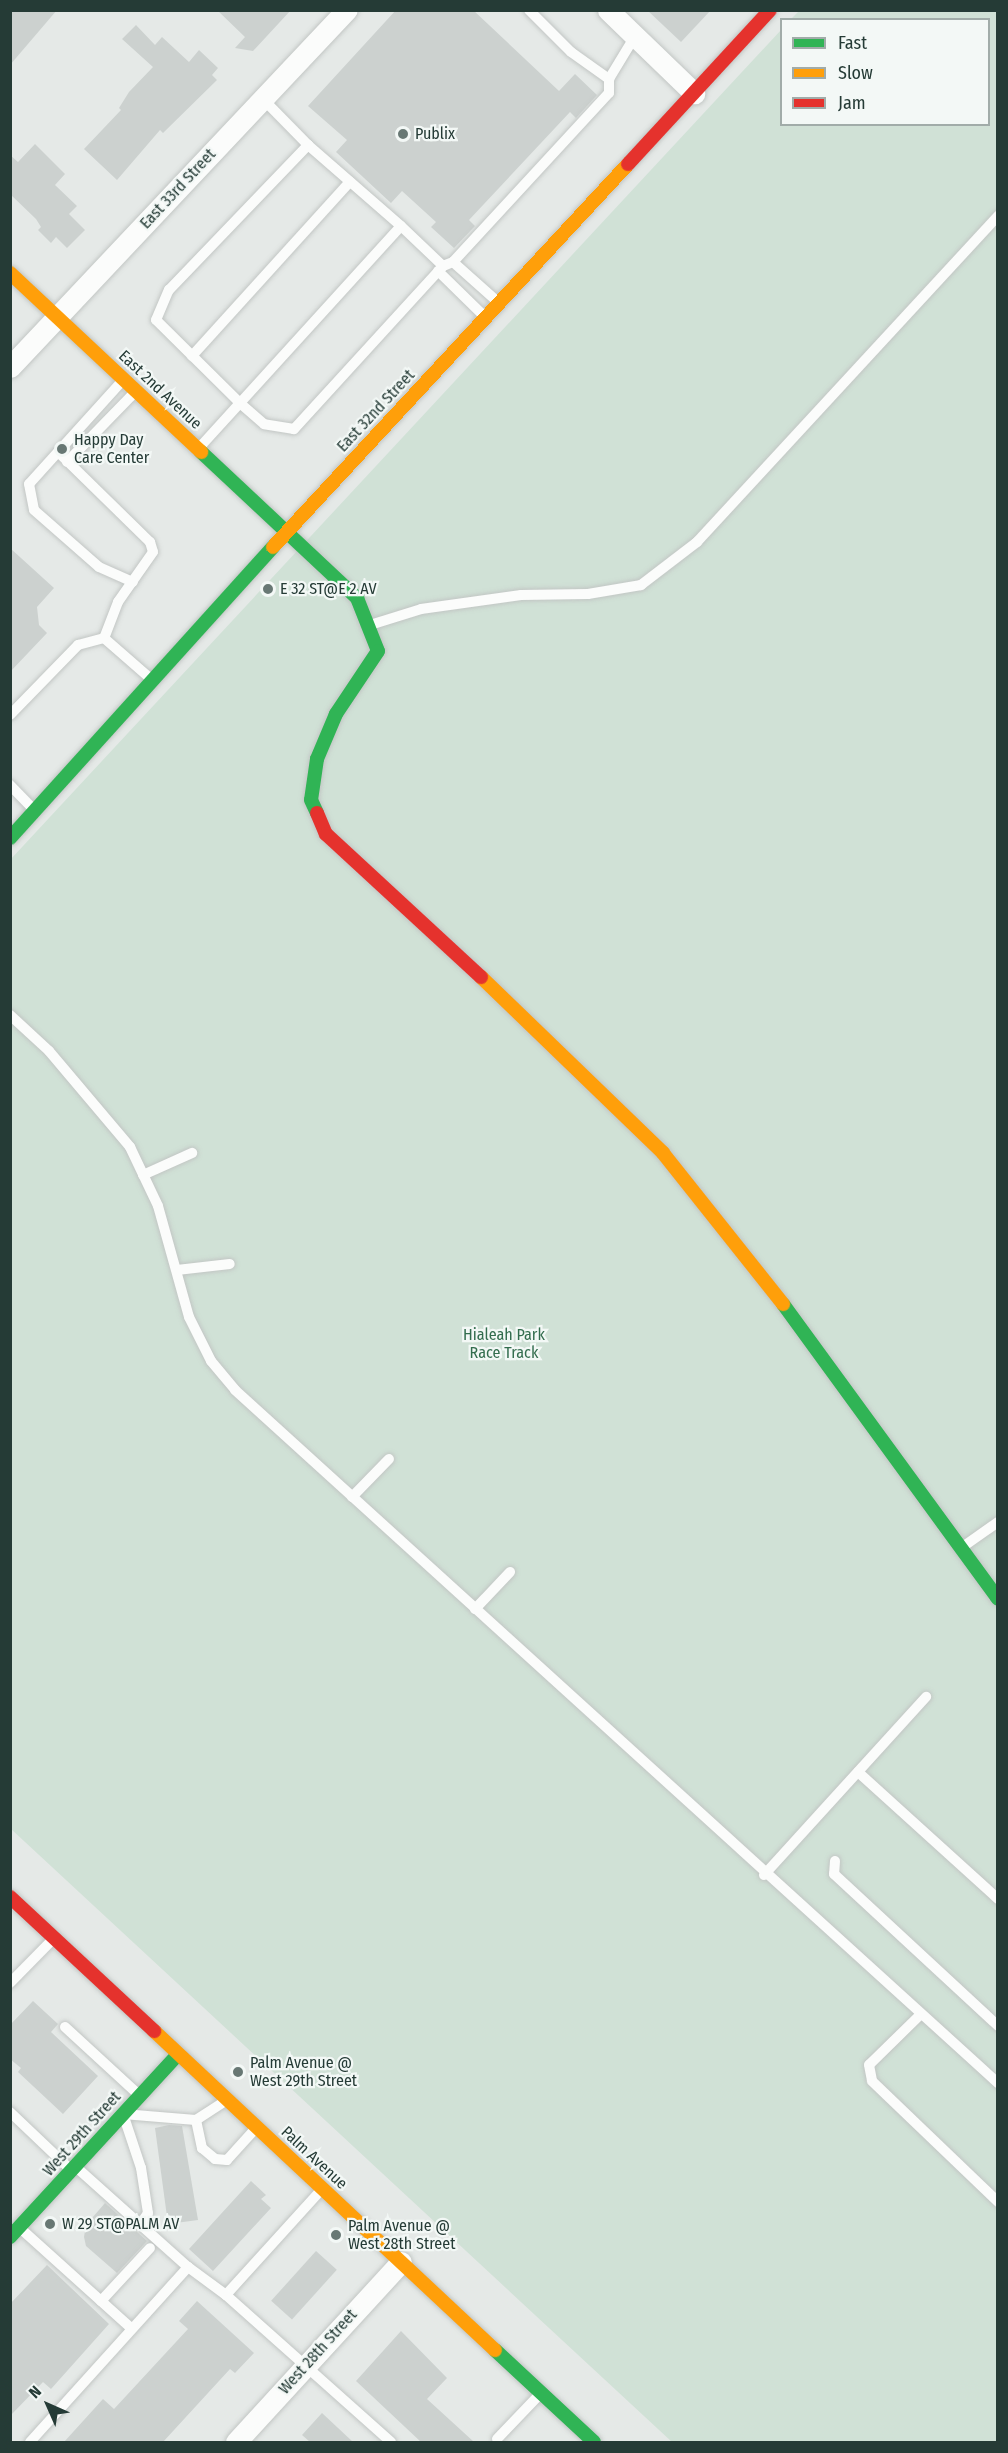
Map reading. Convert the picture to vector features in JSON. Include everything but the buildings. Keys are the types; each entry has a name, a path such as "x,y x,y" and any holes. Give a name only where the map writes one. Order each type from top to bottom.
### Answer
{"street":[{"name":"East 33rd Street","path":"10,367 347,10"},
{"path":"608,10 694,93"},
{"name":"East 32nd Street","path":"10,838 154,682 288,531 770,10"},
{"name":"East 2nd Avenue","path":"10,273 357,598 378,651 336,714 317,759 311,800 326,834 417,914 663,1153 781,1302 961,1549"},
{"path":"961,1549 998,1599"},
{"name":"Palm Avenue","path":"10,1897 594,2442"},
{"name":"West 29th Street","path":"15,2232 178,2054"},
{"name":"West 28th Street","path":"236,2442 401,2262"}],"lane":[{"path":"530,10 571,52 609,79"},
{"path":"308,146 169,290 156,320 264,424 294,429 609,93 609,79 635,36"},
{"path":"263,99 308,146 445,266 499,303"},
{"path":"192,356 350,182"},
{"path":"368,626 421,609 521,595 588,594 642,585 697,542 998,216"},
{"path":"199,448 401,226"},
{"path":"445,266 486,317"},
{"path":"124,379 29,484 34,510 99,567 133,582"},
{"path":"67,462 136,390"},
{"path":"58,452 150,542 153,552 118,602 104,638"},
{"path":"104,638 154,682"},
{"path":"10,715 78,645 104,638"},
{"path":"10,785 35,811"},
{"path":"10,1015 49,1051 117,1127 158,1206 189,1317 211,1361 235,1390 764,1875 998,2083"},
{"path":"143,1175 192,1153"},
{"path":"177,1270 230,1264"},
{"path":"352,1497 389,1459"},
{"path":"961,1549 998,1522"},
{"path":"475,1609 510,1572"},
{"path":"764,1875 926,1697"},
{"path":"858,1772 998,1899"},
{"path":"835,1861 834,1874 998,2026"},
{"path":"10,1983 54,1938"},
{"path":"920,2015 869,2065 872,2081 998,2202"},
{"path":"65,2026 140,2096"},
{"path":"140,2225 148,2213 143,2179 123,2114 196,2120 227,2100"},
{"path":"10,2112 188,2266 226,2295 391,2442"},
{"path":"196,2120 202,2148 215,2159 227,2160 257,2127"},
{"path":"226,2295 322,2189"},
{"path":"15,2232 131,2328"},
{"path":"101,2301 150,2248"},
{"path":"30,2442 188,2266"},
{"path":"497,2439 541,2393"}],"green space":[{"name":"Hialeah Park Race Track","path":"799,11 997,11 997,2442 672,2442 11,1829 10,860 780,31 780,126 990,126 990,18 792,18"}],"traffic: fast":[{"path":"201,452 357,598 378,651 336,714 317,759 311,800 317,813"},
{"path":"10,838 273,547"},
{"path":"783,1304 998,1599"},
{"path":"10,2237 178,2054"},
{"path":"495,2350 594,2442"}],"traffic: slow":[{"path":"273,547 628,164"},
{"path":"10,273 201,452"},
{"path":"481,977 663,1153 783,1304"},
{"path":"154,2031 495,2350"}],"traffic: jam":[{"path":"628,164 770,10"},
{"path":"317,813 326,834 481,977"},
{"path":"10,1897 154,2031"}],"place":[{"name":"Publix","path":"403,134"},
{"name":"Happy Day Care Center","path":"62,449"},
{"name":"E 32 ST@E 2 AV","path":"268,589"},
{"name":"Palm Avenue @ West 29th Street","path":"238,2072"},
{"name":"W 29 ST@PALM AV","path":"50,2224"},
{"name":"Palm Avenue @ West 28th Street","path":"336,2235"}]}
